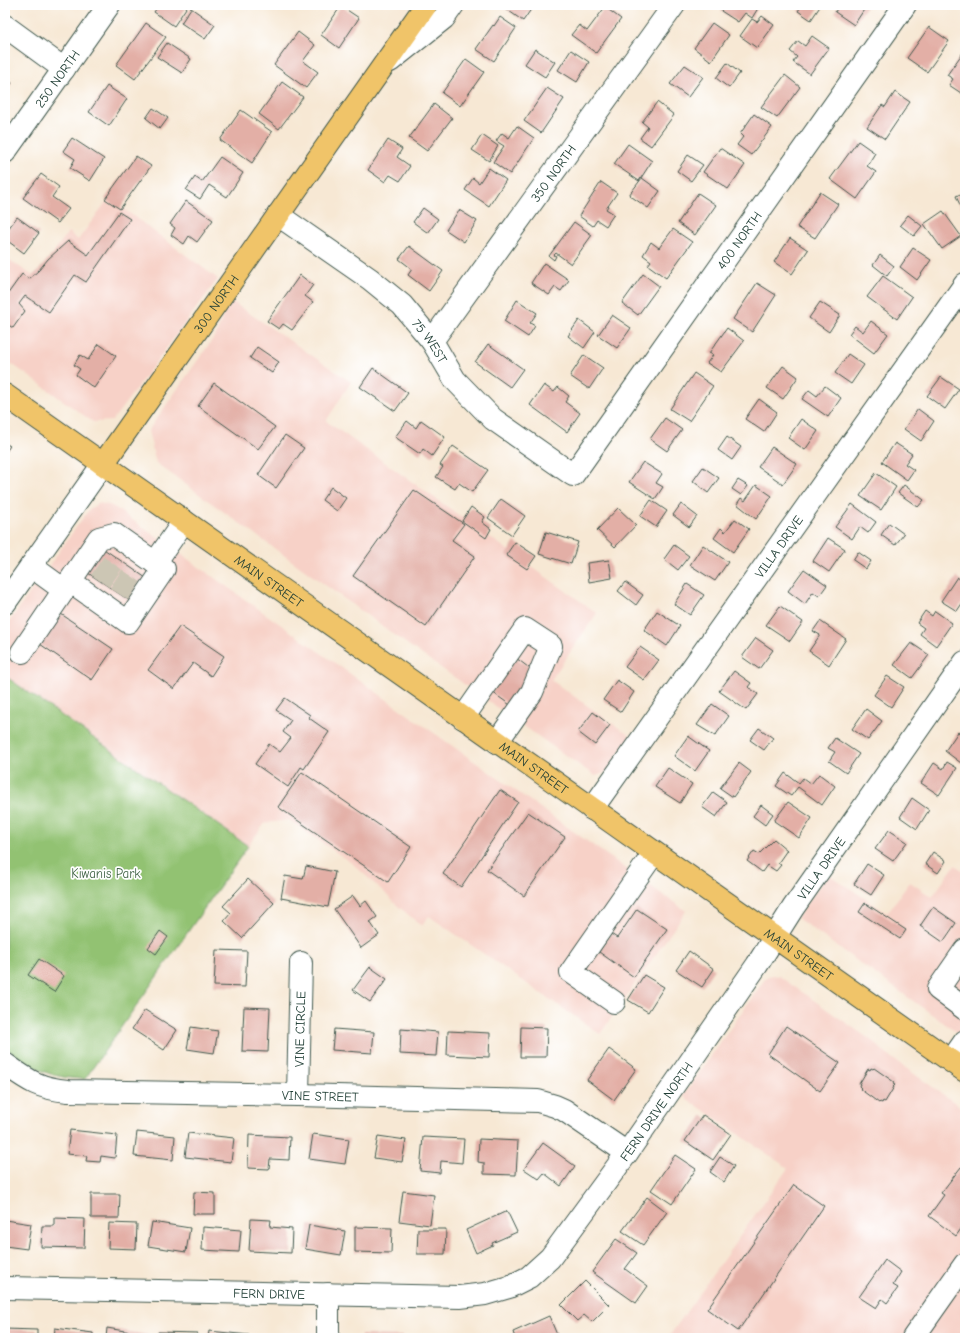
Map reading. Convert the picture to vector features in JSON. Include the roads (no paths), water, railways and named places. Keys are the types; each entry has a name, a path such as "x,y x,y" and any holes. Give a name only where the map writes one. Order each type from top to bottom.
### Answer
{"main road":[{"name":"300 NORTH","path":"103,464 426,5"},
{"name":"MAIN STREET","path":"5,396 958,1066"}],"street":[{"name":"250 NORTH","path":"5,152 109,5"},
{"path":"383,66 415,5"},
{"path":"383,66 444,18 453,5"},
{"name":"350 NORTH","path":"432,341 674,5"},
{"name":"400 NORTH","path":"573,475 905,5"},
{"path":"5,26 64,69"},
{"name":"75 WEST","path":"278,215 370,279 402,305 432,341 455,380 493,419 573,475"},
{"name":"VILLA DRIVE","path":"592,808 965,284"},
{"name":"300 NORTH","path":"5,603 103,464"},
{"path":"145,563 184,522"},
{"path":"22,652 67,585 99,538 114,534 121,550 145,563 164,570 128,622 114,601 96,588 67,585 31,566"},
{"path":"464,718 525,629 551,646 532,692 497,742"},
{"name":"VILLA DRIVE","path":"774,938 793,908 965,662"},
{"path":"614,1002 571,972 654,853"},
{"name":"FERN DRIVE NORTH","path":"529,1277 550,1258 627,1153 757,965 774,938"},
{"path":"965,950 938,988 965,1009"},
{"name":"VINE CIRCLE","path":"298,1095 301,963"},
{"path":"958,1066 965,1040"},
{"name":"VINE STREET","path":"5,1064 36,1084 63,1091 538,1101 564,1110 627,1153"},
{"path":"913,1338 965,1264"},
{"name":"FERN DRIVE","path":"5,1288 465,1297 500,1290 529,1277"},
{"path":"328,1294 328,1338"}],"tunnel":[{"path":"100,581 116,558"},
{"path":"119,594 135,570"}],"park label":[{"name":"Kiwanis Park","path":"106,873"}]}
